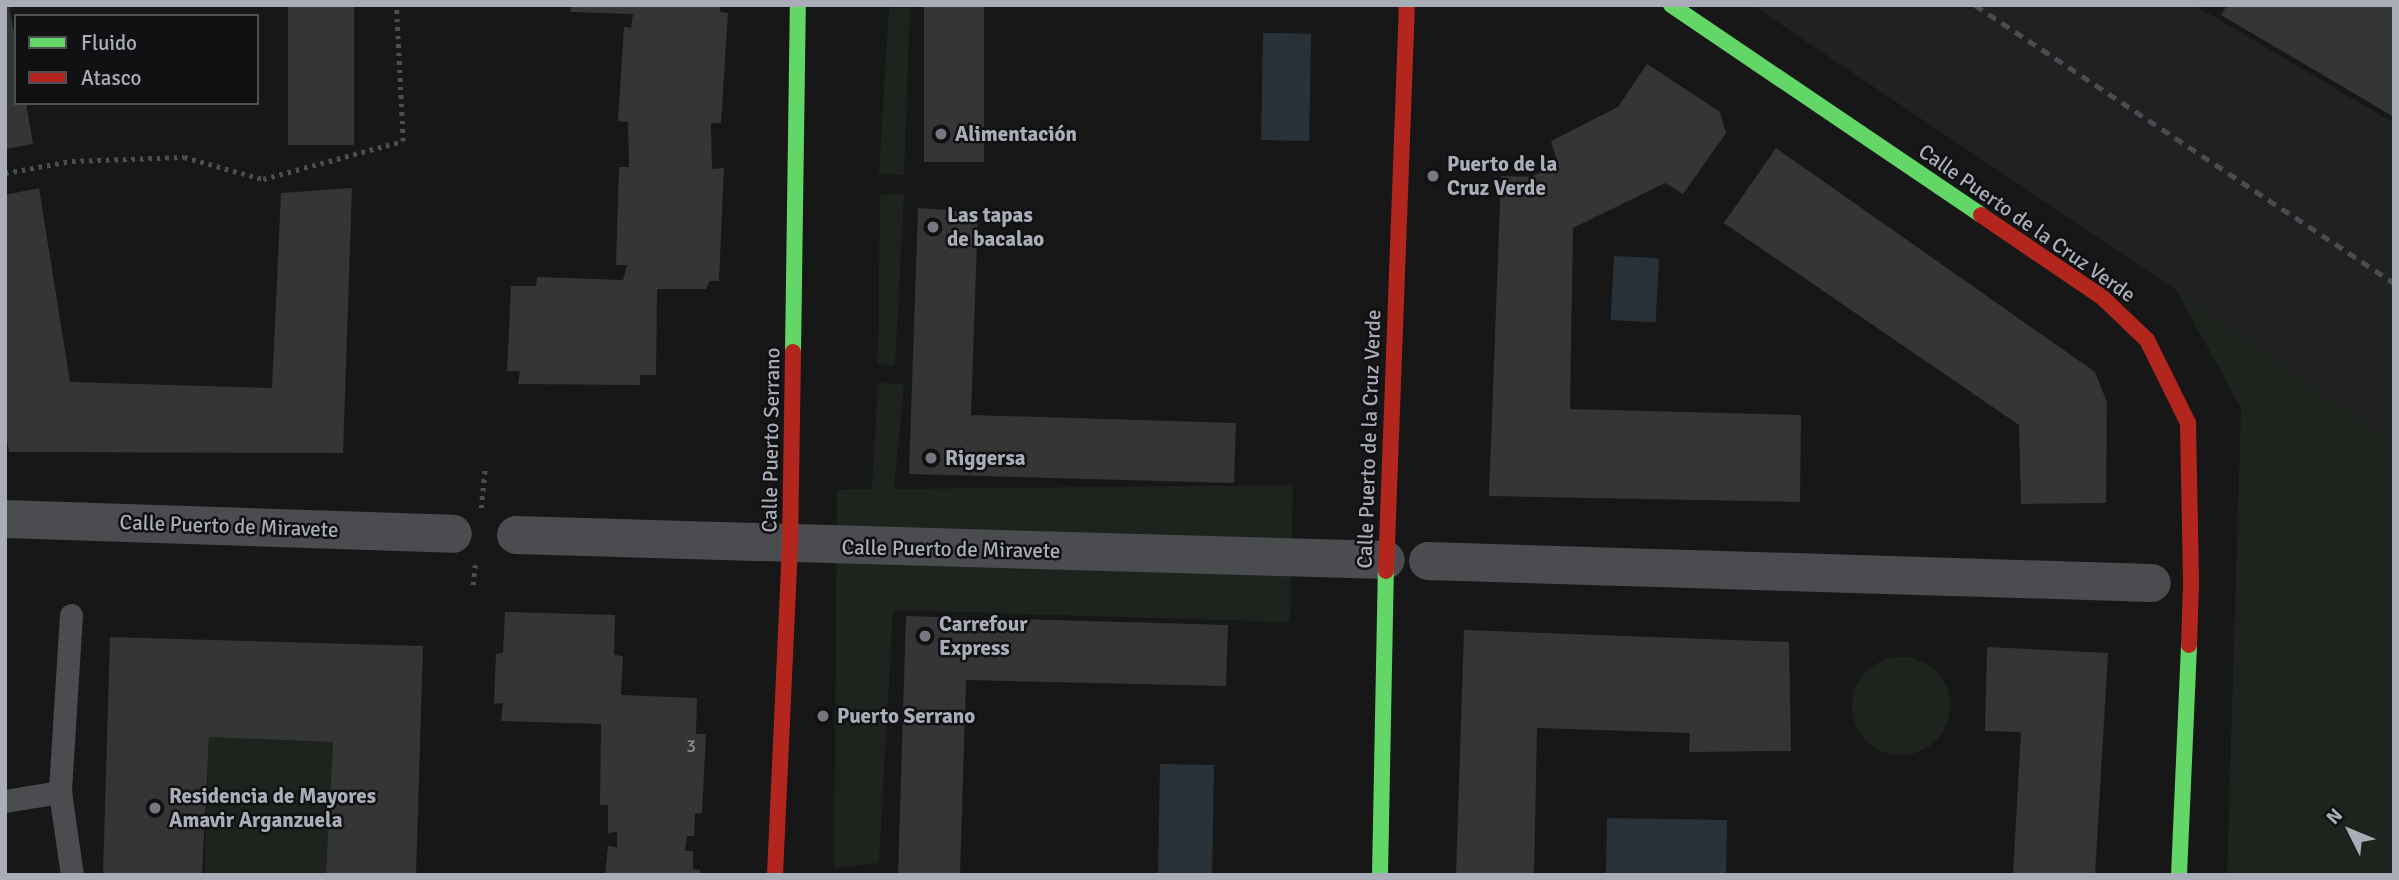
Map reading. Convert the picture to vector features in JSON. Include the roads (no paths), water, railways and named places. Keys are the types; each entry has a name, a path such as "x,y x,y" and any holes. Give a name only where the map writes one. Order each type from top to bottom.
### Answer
{"street":[{"name":"Calle Puerto Serrano","path":"775,875 790,545 798,5"},
{"name":"Calle Puerto de la Cruz Verde","path":"1380,875 1385,560 1407,5"},
{"name":"Calle Puerto de la Cruz Verde","path":"1671,5 2103,298 2147,340 2188,423 2191,584 2179,875"},
{"name":"Calle Puerto de Miravete","path":"5,519 453,534"},
{"name":"Calle Puerto de Miravete","path":"516,535 790,545 1385,560"},
{"path":"1428,561 2152,583"}],"lane":[{"path":"71,615 61,792 72,875"},
{"path":"5,801 61,792"}],"railway":[{"path":"1975,5 2394,283"}],"place":[{"name":"Alimentación","path":"941,134"},
{"name":"Puerto de la Cruz Verde","path":"1433,176"},
{"name":"Las tapas de bacalao","path":"933,227"},
{"name":"Riggersa","path":"931,458"},
{"name":"Carrefour Express","path":"925,636"},
{"name":"Puerto Serrano","path":"823,716"},
{"name":"Residencia de Mayores Amavir Arganzuela","path":"155,808"}]}
